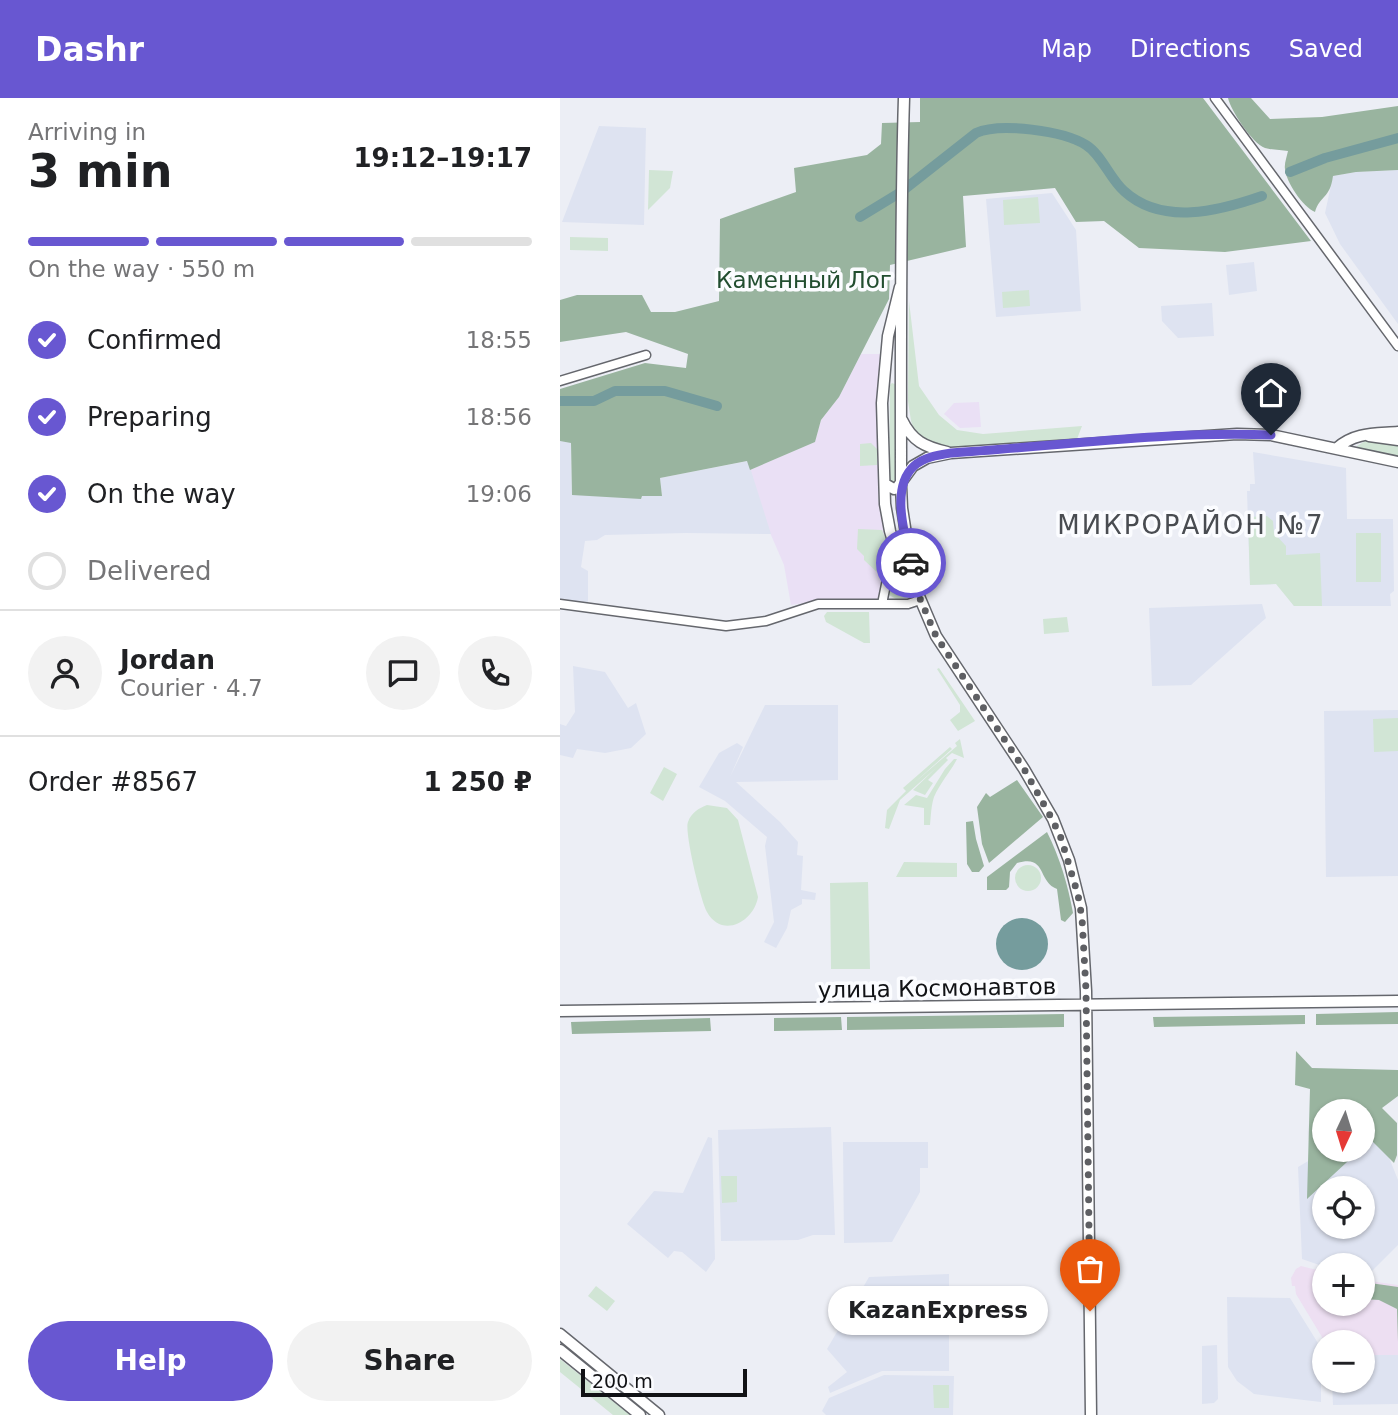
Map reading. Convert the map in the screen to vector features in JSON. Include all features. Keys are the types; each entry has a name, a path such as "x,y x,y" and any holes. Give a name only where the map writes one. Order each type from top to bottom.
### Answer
{"main road":[{"path":"904,98 900,284 901,486 913,582"},
{"path":"900,284 885,357 883,384 887,517 894,545 949,659 1037,790 1061,838 1077,889 1082,918 1086,1006 1091,1415"},
{"path":"885,357 895,363 901,376"},
{"path":"883,384 890,378 901,376"},
{"path":"901,416 908,431 921,444 951,453"},
{"path":"885,484 894,489 901,486 913,466 927,458 951,453 1237,433 1271,435 1398,461"},
{"path":"1337,448 1359,436 1397,434"},
{"name":"улица Космонавтов","path":"560,1011 1398,1001"},
{"path":"560,1334 659,1415"},
{"path":"560,1350 640,1415"}],"street":[{"path":"1215,98 1398,346"},
{"path":"560,381 646,355"},
{"path":"882,604 894,545"},
{"path":"884,593 886,600 895,604"},
{"path":"560,604 726,626 766,621 818,604 908,604 920,600"}],"shaded area":[{"path":"599,126 646,128 644,225 562,222"},
{"path":"1398,170 1398,324 1340,244 1325,213 1333,176"},
{"path":"1052,193 1076,230 1081,311 996,317 986,199"},
{"path":"1254,262 1257,291 1229,295 1226,265"},
{"path":"1212,303 1214,336 1178,338 1162,321 1161,306"},
{"path":"861,354 881,354 881,475 878,499 891,546 880,602 817,601 791,605 784,565 768,528 750,470 815,442 821,420 839,397"},
{"path":"979,402 981,427 960,428 944,414 954,403"},
{"path":"560,441 571,442 572,494 662,496 660,478 748,461 771,534 605,535 597,540 585,541 581,567 588,571 588,605 560,602"},
{"path":"1253,452 1346,468 1347,519 1393,519 1394,591 1390,594 1391,606 1294,606 1277,584 1250,585 1247,491 1250,491 1250,484 1255,484"},
{"path":"1262,604 1266,618 1191,685 1152,686 1149,608"},
{"path":"573,666 605,672 628,708 636,703 646,734 631,748 605,753 577,749 573,758 560,755 560,724 566,726 575,712"},
{"path":"765,705 838,705 838,780 736,782 798,842 797,855 803,856 801,890 816,893 815,900 802,899 802,904 791,910 787,928 776,948 764,942 774,922 765,846 767,837 725,801 699,787 719,753 737,743 743,747 730,777"},
{"path":"1398,710 1398,876 1326,877 1324,711"},
{"path":"831,1127 835,1235 813,1235 798,1240 721,1241 718,1130"},
{"path":"1378,1130 1398,1180 1398,1245 1375,1268 1375,1253 1312,1253 1312,1262 1302,1259 1298,1167 1312,1159 1312,1162 1376,1162"},
{"path":"708,1137 712,1138 715,1259 706,1272 682,1252 674,1251 668,1258 627,1224 654,1191 683,1193"},
{"path":"843,1142 928,1142 928,1168 920,1168 920,1192 892,1242 844,1243"},
{"path":"1301,1266 1312,1269 1312,1316 1375,1316 1375,1282 1398,1285 1398,1355 1375,1355 1375,1330 1318,1330 1296,1294 1295,1286 1292,1286 1291,1278"},
{"path":"949,1274 949,1371 882,1371 830,1393 828,1387 847,1372 827,1349 869,1277"},
{"path":"1227,1297 1290,1298 1312,1333 1312,1393 1321,1393 1321,1402 1254,1394 1237,1381 1228,1367"},
{"path":"1217,1345 1218,1399 1214,1403 1202,1404 1202,1346"},
{"path":"1375,1355 1398,1355 1398,1404 1333,1405 1332,1393 1375,1393"},
{"path":"884,1375 954,1376 953,1415 826,1415 822,1411 829,1398"}],"green space":[{"name":"Каменный Лог","path":"920,98 1203,98 1311,241 1225,252 1139,248 1104,221 1076,222 1055,188 963,196 966,247 890,265 889,299 839,397 821,420 815,442 750,470 747,461 660,478 662,496 642,496 641,499 572,495 571,443 560,441 560,389 645,363 686,368 688,354 626,332 560,342 560,300 577,295 642,295 651,312 675,312 719,301 720,219 796,192 794,168 867,155 881,144 882,123 920,122"},
{"path":"1228,98 1251,98 1270,119 1322,117 1398,106 1398,170 1333,176 1330,189 1315,212 1300,200 1288,180 1285,167 1288,151 1268,149 1254,140 1233,111"},
{"path":"649,170 673,171 670,188 648,210"},
{"path":"1038,197 1040,223 1004,225 1003,200"},
{"path":"570,237 608,238 608,251 570,250"},
{"path":"1029,290 1030,306 1003,308 1002,292"},
{"path":"909,301 919,386 939,415 957,430 983,434 1082,426 1077,439 945,447 933,446 916,435 908,401"},
{"path":"892,383 897,385 896,483 893,484 889,480"},
{"path":"1367,440 1398,444 1398,458 1358,450 1357,446"},
{"path":"871,443 877,449 877,465 860,466 860,444"},
{"path":"1267,516 1273,521 1274,533 1286,546 1286,555 1320,553 1322,606 1294,606 1276,584 1250,585 1248,517"},
{"path":"858,529 882,530 890,548 882,577 864,560 864,556 857,549"},
{"path":"1356,533 1381,533 1381,582 1356,582"},
{"path":"892,573 901,579 908,598 896,599 889,595"},
{"path":"827,612 869,612 870,643 864,643 826,622 824,616"},
{"path":"1067,617 1069,632 1044,634 1043,619"},
{"path":"939,668 975,721 958,731 950,720 960,712 960,705 937,669"},
{"path":"1398,718 1398,751 1374,752 1373,719"},
{"path":"960,739 964,758 952,753 946,758 948,760 928,780 933,783 925,795 913,790 936,768 900,800 889,829 885,828 887,810 906,791 903,788 950,747 952,749 914,783 957,746 955,743"},
{"path":"954,759 957,759 934,797 930,825 924,825 924,808 904,805 916,795 927,798"},
{"path":"664,767 677,774 663,801 650,793"},
{"path":"1017,780 1043,817 989,863 982,844 977,807 986,793 990,797"},
{"path":"707,805 727,808 738,820 758,897 755,906 744,920 729,926 713,920 707,912 691,852 688,822 696,811"},
{"path":"973,821 984,866 979,872 972,872 967,864 966,822"},
{"path":"1047,832 1060,862 1073,913 1065,922 1061,920 1057,889 1033,862 1017,863 1010,872 1009,887 1006,890 987,890 987,877"},
{"path":"904,862 957,863 957,877 896,877"},
{"path":"1028,865 1037,869 1041,878 1037,887 1028,891 1019,887 1015,878 1019,869"},
{"path":"868,882 870,969 831,969 830,883"},
{"path":"1398,1012 1398,1024 1316,1025 1316,1014"},
{"path":"1064,1014 1064,1027 847,1030 847,1017"},
{"path":"1305,1015 1305,1024 1154,1027 1153,1017"},
{"path":"841,1017 842,1030 774,1031 774,1018"},
{"path":"710,1018 711,1031 572,1034 571,1022"},
{"path":"1296,1051 1312,1068 1398,1070 1398,1096 1382,1108 1397,1123 1397,1155 1394,1163 1376,1145 1376,1099 1312,1099 1312,1162 1347,1162 1332,1176 1312,1176 1312,1194 1307,1199 1310,1089 1295,1085"},
{"path":"721,1176 737,1176 737,1202 722,1203"},
{"path":"1375,1284 1398,1287 1398,1342 1397,1309 1375,1300"},
{"path":"596,1286 615,1301 607,1311 588,1296"},
{"path":"560,1359 630,1415 613,1415 560,1372"},
{"path":"933,1385 949,1385 949,1408 934,1408"}],"water":[{"path":"1022,918 1041,925 1048,944 1041,963 1022,970 1003,963 996,944 1003,925"}],"waterway":[{"path":"860,217 901,192 976,133 1000,128 1048,132 1086,145 1097,155 1124,191 1139,202 1156,209 1173,212 1209,210 1262,196"},
{"path":"1290,172 1325,158 1398,138"},
{"path":"560,401 594,401 615,391 665,391 717,406"}],"way so far":[{"path":"911,563 913,582 936,636 1024,769 1052,819 1069,860 1078,895 1086,990 1090,1311"}],"place":[{"name":"KazanExpress","path":"1090,1311"}],"district":[{"name":"МИКРОРАЙОН №7","path":"1191,525"}],"route":[{"path":"911,563 901,486 913,466 927,458 951,453 1156,438 1237,433 1271,435"}]}
